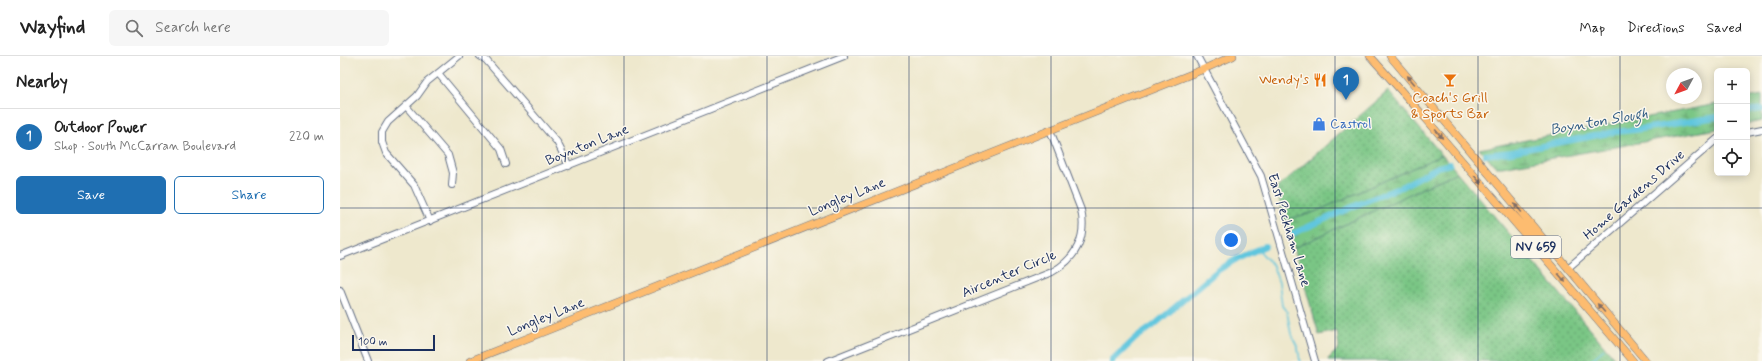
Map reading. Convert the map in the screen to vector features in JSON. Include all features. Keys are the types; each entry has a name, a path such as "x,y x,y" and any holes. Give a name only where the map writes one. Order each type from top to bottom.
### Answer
{"main road":[{"name":"Longley Lane","path":"470,361 1204,69 1233,56"},
{"name":"NV 659","path":"1370,56 1421,113 1633,361"},
{"name":"NV 659","path":"1390,56 1646,361"},
{"path":"1493,198 1515,216 1556,263 1568,268"}],"street":[{"path":"430,221 414,185 386,153 382,137 384,127 388,122 438,73 459,56"},
{"path":"480,56 486,60 557,142 568,166"},
{"name":"Boynton Lane","path":"340,256 844,56"},
{"name":"East Peckham Lane","path":"1197,56 1261,176 1315,361"},
{"path":"438,73 501,150 506,164"},
{"path":"406,106 448,155 453,173 452,185"},
{"path":"1750,131 1762,129"},
{"name":"Aircenter Circle","path":"828,361 1052,272 1073,256 1080,242 1083,218 1050,130"},
{"name":"Home Gardens Drive","path":"1568,268 1716,140"},
{"path":"340,290 368,361"}],"green space":[{"path":"1388,91 1442,155 1315,212 1284,220 1277,188"},
{"path":"1762,95 1762,121 1750,123 1750,97"},
{"path":"1714,105 1714,130 1502,167 1496,167 1479,149"},
{"path":"1442,155 1457,172 1294,248 1284,220 1315,212"},
{"path":"1457,172 1617,361 1328,361 1328,359 1339,348 1337,331 1319,335 1294,248"}],"waterway":[{"name":"Boynton Slough","path":"1750,111 1762,109"},
{"name":"Boynton Slough","path":"1485,155 1511,152 1614,132 1714,117"},
{"name":"Boynton Slough","path":"1290,235 1401,187 1438,167 1450,164"},
{"path":"1112,361 1136,338 1153,326 1217,271 1235,260 1265,246"},
{"path":"1258,249 1273,266 1279,283 1282,306 1287,312 1291,334 1298,348 1300,361"},
{"path":"1590,361 1604,349"}],"place":[{"name":"Wendy's","path":"1320,80"},
{"name":"Coach's Grill & Sports Bar","path":"1450,80"},
{"name":"Outdoor Power","path":"1346,100"},
{"name":"Castrol","path":"1319,124"}]}
